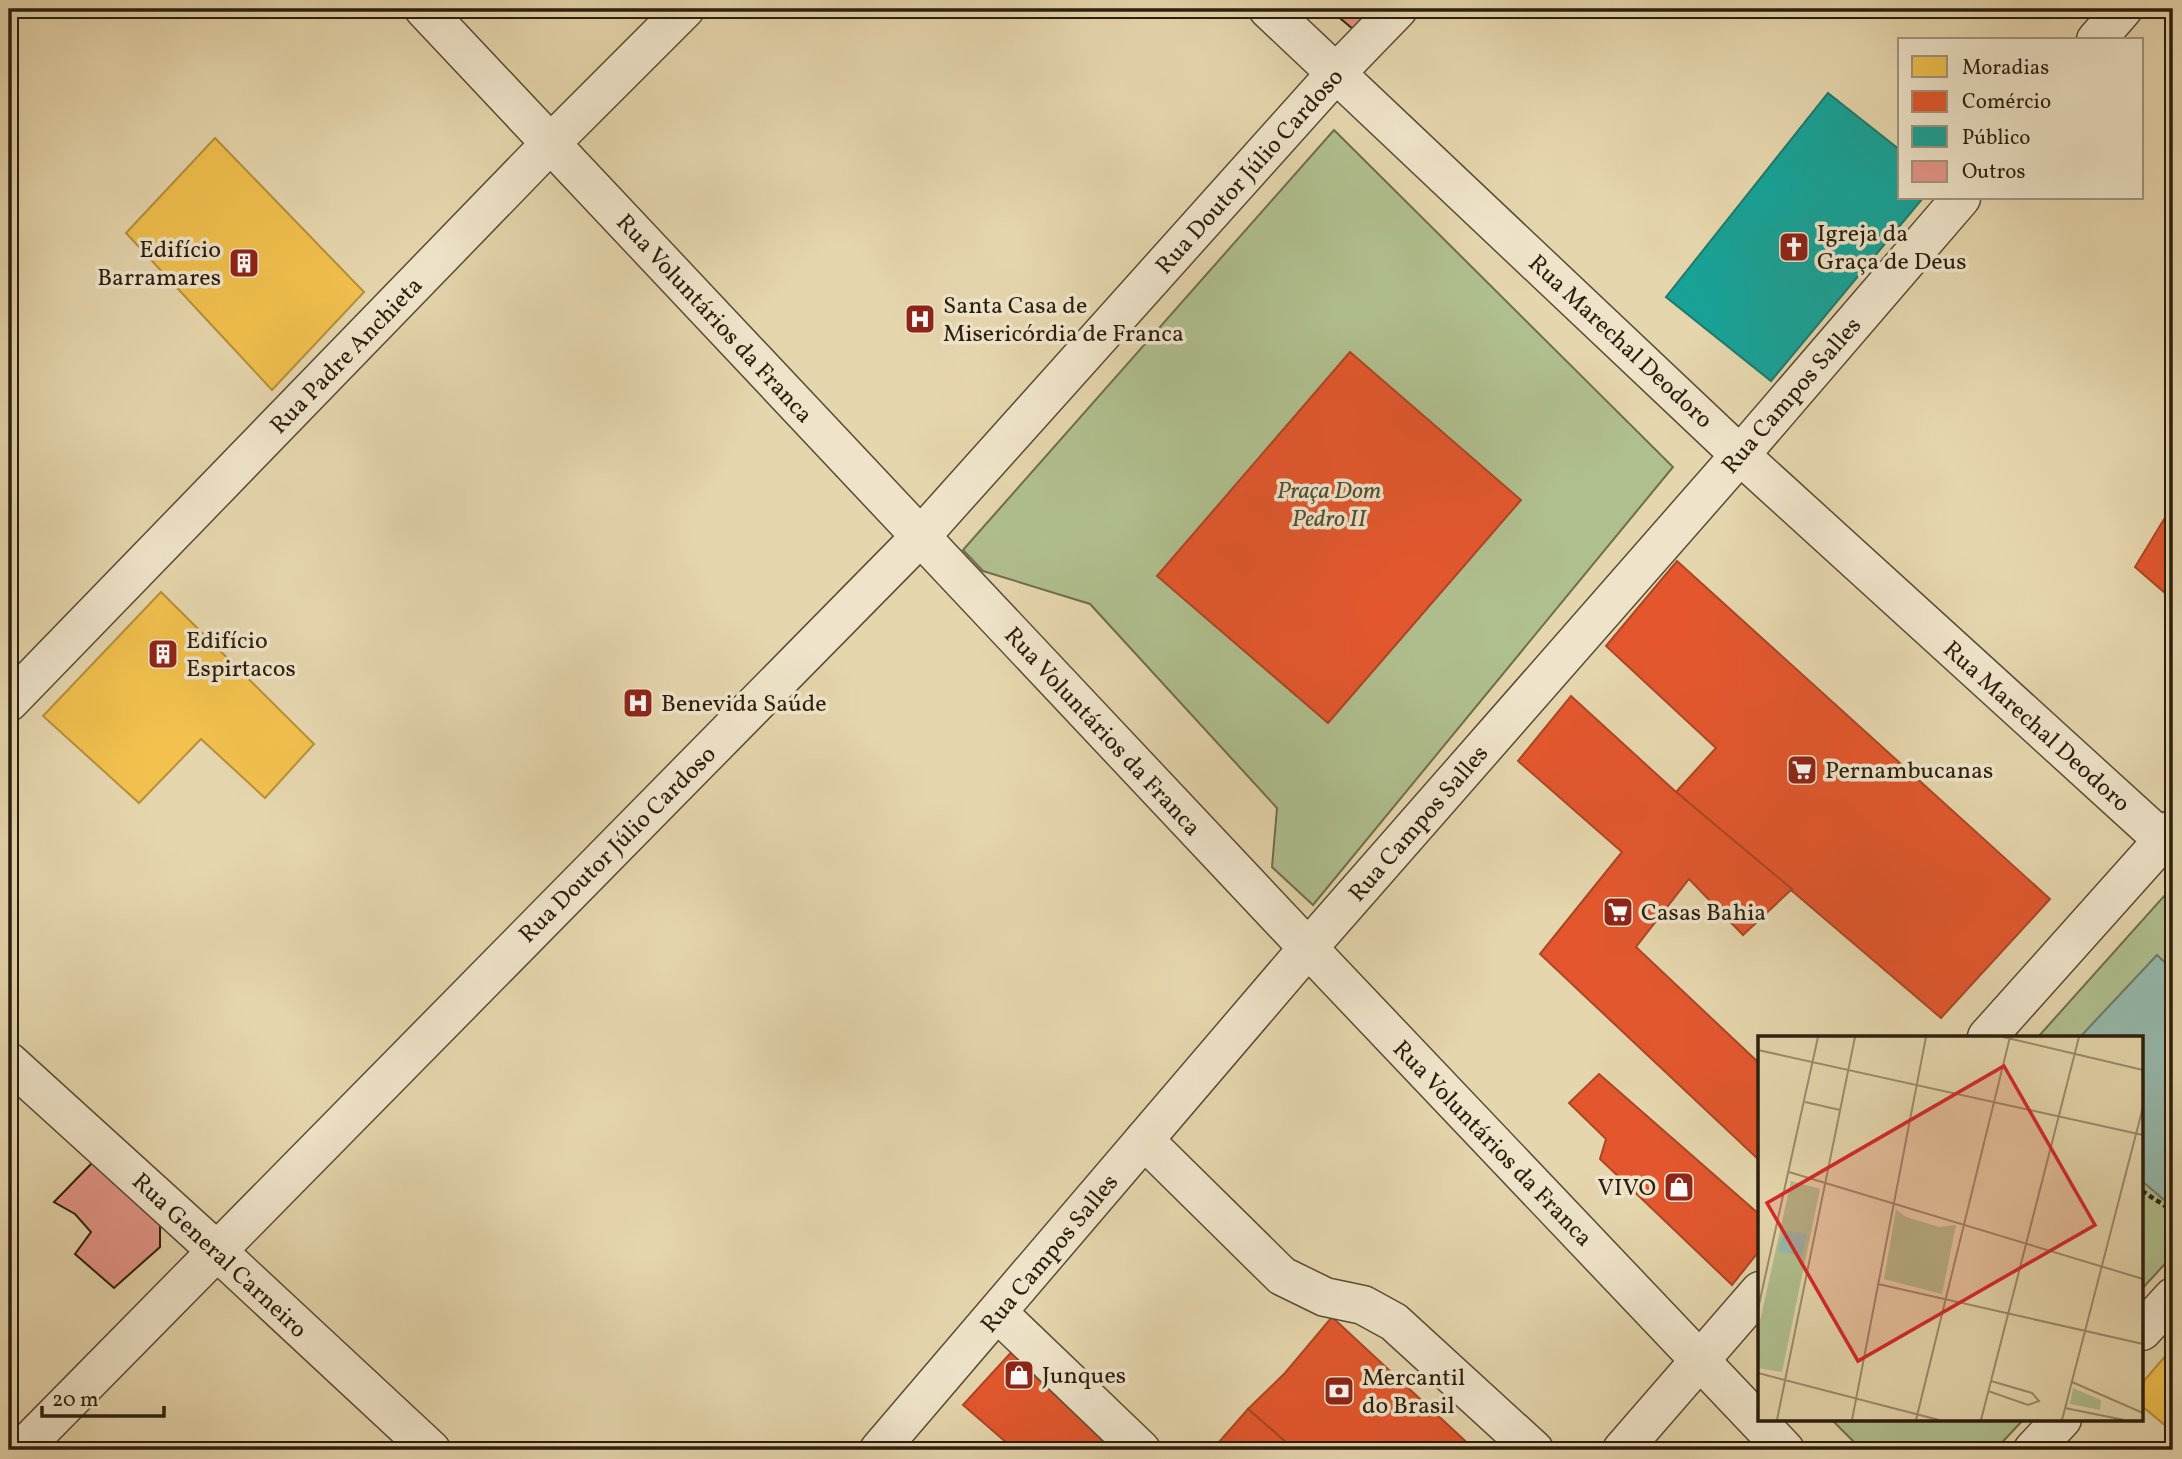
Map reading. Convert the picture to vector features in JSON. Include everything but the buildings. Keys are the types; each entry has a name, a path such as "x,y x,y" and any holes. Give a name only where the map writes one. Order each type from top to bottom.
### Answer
{"street":[{"name":"Rua Voluntários da Franca","path":"425,9 920,537 1784,1450"},
{"name":"Rua Padre Anchieta","path":"9,702 551,143 685,9"},
{"name":"Rua Marechal Deodoro","path":"1268,9 1741,455 2168,834"},
{"name":"Rua Doutor Júlio Cardoso","path":"20,1450 920,537 1337,72 1398,9"},
{"path":"2098,38 2123,9"},
{"name":"Rua Campos Salles","path":"879,1450 1308,948 1741,455 1959,200"},
{"path":"1988,1036 2168,834"},
{"name":"Rua General Carneiro","path":"9,1062 431,1450"},
{"path":"1144,1140 1282,1276 1325,1297 1363,1305 1394,1322 1534,1450"},
{"path":"1622,1450 1758,1293"},
{"path":"2144,1329 2173,1297"},
{"path":"998,1313 1141,1450"},
{"path":"2033,1450 2061,1420"}],"path":[{"path":"2144,1192 2173,1211"}],"green space":[{"name":"Praça Dom Pedro II","path":"1334,130 1673,467 1313,905 1272,867 1277,808 1090,604 983,571 963,550"},
{"path":"2173,886 2173,1255 2144,1287 2144,1036 2039,1036"},
{"path":"1832,1420 2023,1420 1995,1450 1862,1450"}],"shaded area":[{"path":"2157,955 2173,970 2173,1205 2144,1183 2144,1036 2081,1036"}],"place":[{"name":"Igreja da Graça de Deus","path":"1794,247"},
{"name":"Edifício Barramares","path":"244,263"},
{"name":"Santa Casa de Misericórdia de Franca","path":"920,319"},
{"name":"Edifício Espirtacos","path":"163,654"},
{"name":"Benevida Saúde","path":"638,703"},
{"name":"Pernambucanas","path":"1802,770"},
{"name":"Casas Bahia","path":"1618,912"},
{"name":"VIVO","path":"1679,1187"},
{"name":"Junques","path":"1019,1375"},
{"name":"Mercantil do Brasil","path":"1339,1391"}]}
